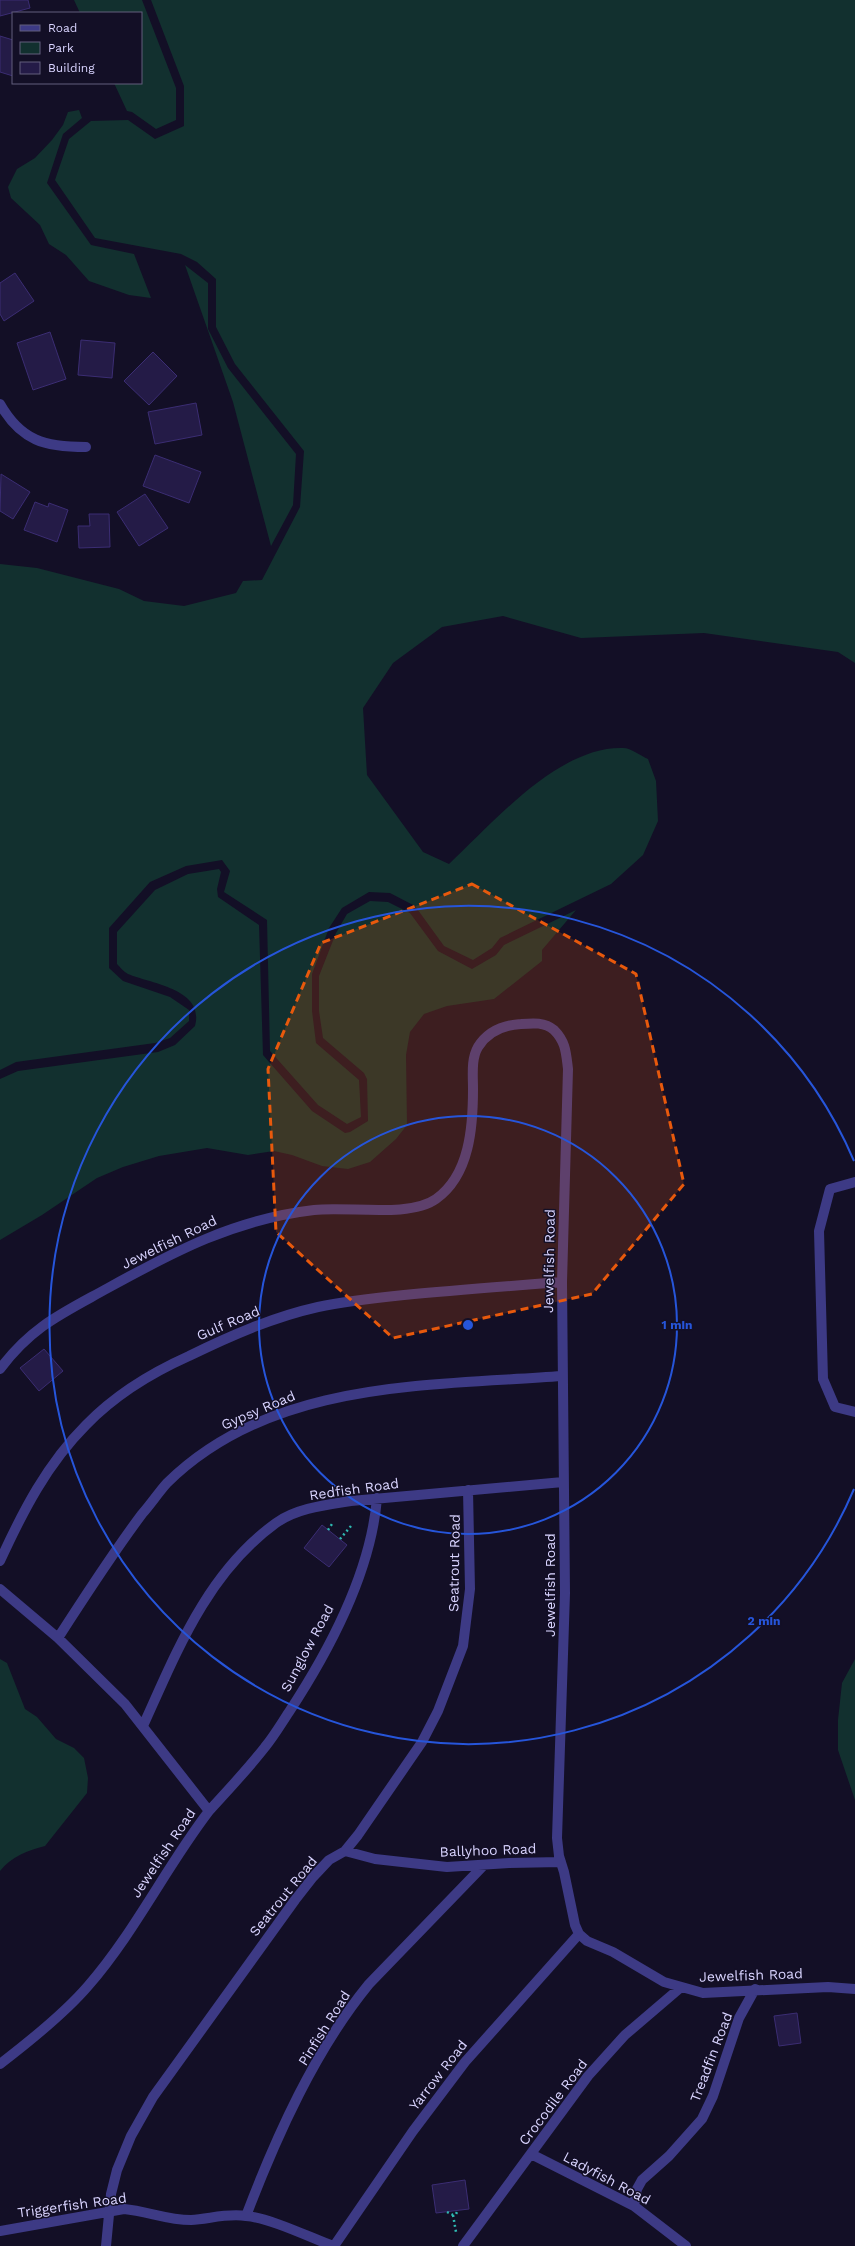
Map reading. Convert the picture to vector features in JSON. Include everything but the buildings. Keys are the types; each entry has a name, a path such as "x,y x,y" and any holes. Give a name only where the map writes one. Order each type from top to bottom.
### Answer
{"street":[{"path":"0,404 7,416 20,431 33,440 67,447 86,448"},
{"name":"Jewelfish Road","path":"0,1369 21,1343 45,1324 182,1248 234,1227 272,1216 314,1210 342,1208 400,1210 426,1205 438,1198 460,1168 469,1142 473,1114 473,1068 478,1047 491,1033 508,1024 539,1023 550,1027 561,1036 565,1044 568,1069 562,1282 565,1593 557,1838 575,1925 579,1934 586,1941 613,1952 664,1982 680,1988 703,1993 828,1986 855,1989"},
{"path":"855,1182 830,1189 819,1231 823,1380 835,1407 855,1412"},
{"name":"Gulf Road","path":"0,1561 20,1518 40,1482 62,1451 86,1424 132,1386 176,1362 223,1339 274,1320 317,1307 354,1301 452,1290 562,1282"},
{"name":"Gypsy Road","path":"58,1638 99,1575 166,1484 192,1460 232,1434 269,1418 355,1393 413,1385 562,1376"},
{"name":"Redfish Road","path":"143,1726 194,1616 208,1594 239,1556 277,1523 296,1513 321,1505 377,1498 563,1482"},
{"name":"Seatrout Road","path":"106,2246 108,2212 117,2170 131,2136 153,2097 294,1900 329,1860 344,1851 392,1787 422,1742 438,1711 463,1646 470,1589 468,1490"},
{"name":"Sunglow Road","path":"209,1811 266,1747 310,1679 328,1647 352,1593 371,1539 377,1498"},
{"name":"Jewelfish Road","path":"0,1589 58,1638 125,1704 209,1811 88,1986 29,2041 0,2064"},
{"name":"Ballyhoo Road","path":"344,1851 375,1859 447,1867 509,1863 561,1862"},
{"name":"Pinfish Road","path":"246,2216 278,2136 330,2039 352,2005 369,1984 484,1865"},
{"name":"Yarrow Road","path":"334,2246 413,2131 465,2062 579,1934"},
{"name":"Crocodile Road","path":"463,2246 584,2082 625,2035 680,1988"},
{"name":"Treadfin Road","path":"634,2206 636,2189 642,2180 669,2156 702,2119 713,2096 739,2018 755,1989"},
{"name":"Ladyfish Road","path":"531,2154 634,2206 686,2246"},
{"name":"Triggerfish Road","path":"0,2231 124,2209 140,2211 165,2218 191,2220 222,2215 246,2216 334,2246"}],"path":[{"path":"328,1530 332,1524"},
{"path":"340,1540 351,1526"},
{"path":"446,2212 453,2215 456,2214 458,2210"}],"highlighted area":[{"path":"472,884 636,974 684,1184 592,1294 393,1338 276,1232 268,1069 321,943"}],"green space":[{"path":"74,0 142,0 176,88 176,120 156,129 132,112 127,111 114,84 142,84 142,12 80,12"},
{"path":"151,0 855,0 855,663 838,652 704,633 581,638 503,616 442,627 393,663 363,708 367,775 423,852 449,864 528,790 551,773 575,760 599,751 626,748 648,759 656,781 658,821 643,855 611,884 500,938 492,948 473,960 444,946 415,906 390,893 369,892 342,908 329,928 312,974 312,1011 316,1043 359,1080 361,1117 347,1124 318,1105 270,1051 267,920 224,892 230,871 222,860 186,866 150,882 109,928 109,968 123,981 170,997 189,1010 189,1021 170,1038 155,1043 16,1062 0,1070 0,564 37,568 119,589 144,601 184,606 236,593 243,581 262,580 300,507 304,451 235,364 216,327 216,279 197,262 181,254 95,238 55,180 69,139 91,121 128,120 155,139 184,126 184,86"},
{"path":"79,110 82,118 63,134 47,183 91,245 134,254 151,298 129,295 89,281 66,255 49,244 40,225 11,198 8,187 17,169 35,158 52,140 63,125 68,112"},
{"path":"185,265 208,283 208,329 228,368 296,454 293,505 271,546 233,402"},
{"path":"219,869 221,872 217,889 218,897 259,925 263,1055 312,1111 345,1133 350,1132 368,1121 367,1079 364,1073 323,1038 319,1011 319,976 336,933 347,914 370,901 388,902 410,913 438,951 472,969 496,955 504,945 576,910 542,950 542,961 494,999 447,1006 424,1014 410,1032 406,1055 407,1125 396,1139 370,1162 348,1169 322,1166 292,1155 274,1151 248,1155 207,1148 159,1156 123,1167 97,1178 42,1215 0,1240 0,1079 18,1071 158,1052 175,1045 195,1026 196,1014 192,1004 185,996 162,985 128,974 117,964 117,932 155,890 188,874"},
{"path":"0,1659 7,1663 25,1709 37,1717 56,1739 74,1748 84,1758 88,1778 87,1793 45,1846 20,1855 4,1866 0,1871"},
{"path":"855,1659 855,1800 838,1750 838,1720 842,1683"}]}
